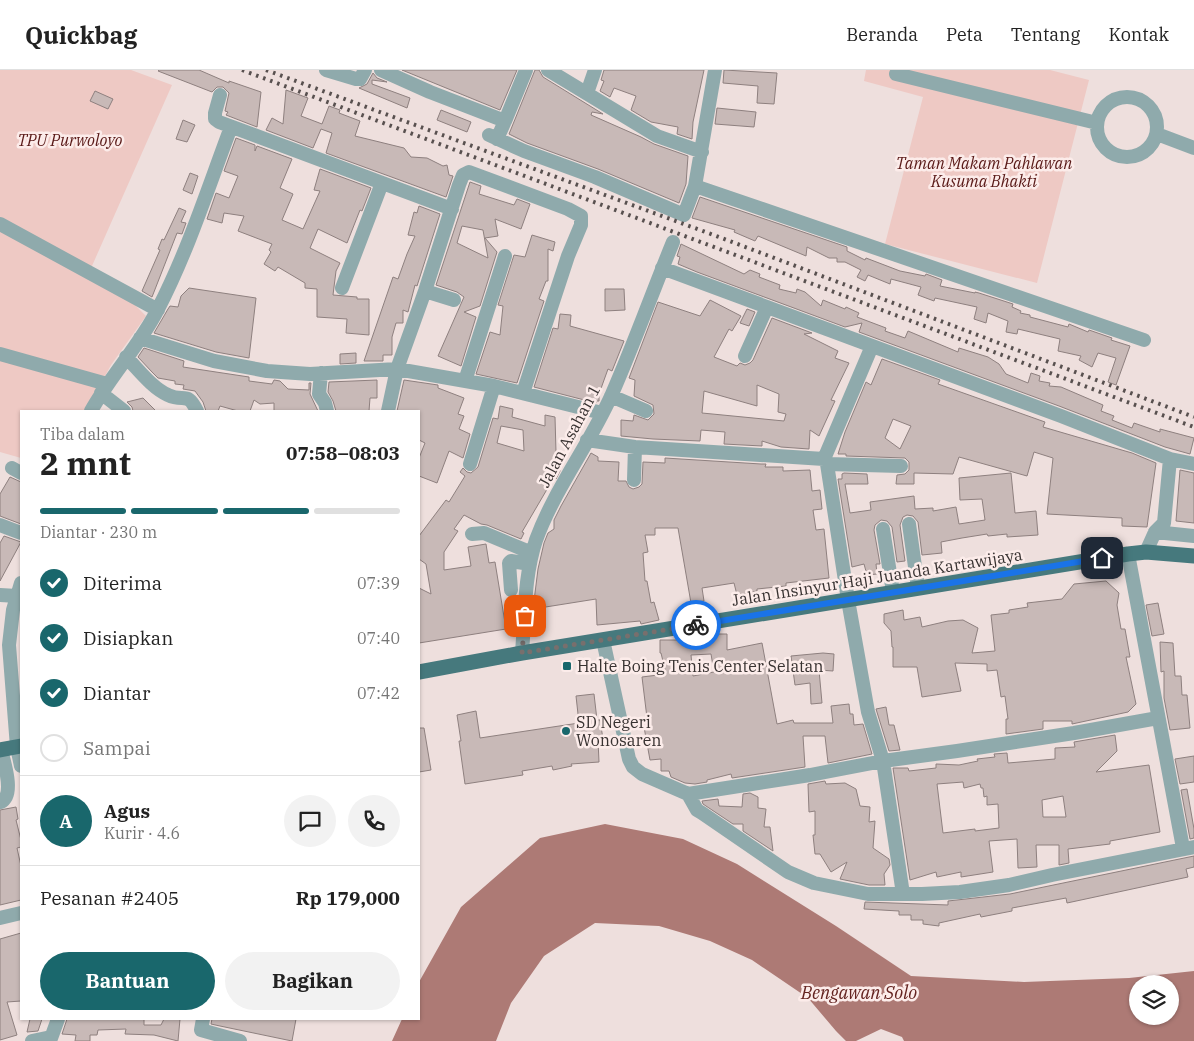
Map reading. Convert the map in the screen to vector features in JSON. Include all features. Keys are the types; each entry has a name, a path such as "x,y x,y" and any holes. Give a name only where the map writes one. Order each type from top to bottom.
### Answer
{"main road":[{"name":"Jalan Insinyur Haji Juanda Kartawijaya","path":"420,672 522,653 1128,554 1146,552 1194,556"},
{"path":"1,750 19,746"}],"street":[{"path":"326,70 356,79 360,79 365,70"},
{"path":"380,70 505,121"},
{"path":"526,70 505,121 493,137 595,177 684,215 695,186 715,70"},
{"path":"548,70 657,136 702,152"},
{"path":"587,93 595,70"},
{"path":"896,74 1097,123"},
{"path":"220,95 215,119 231,127 452,209"},
{"path":"1123,97 1142,101 1150,107 1158,125 1153,144 1137,156 1126,157 1116,156 1101,142 1097,133 1097,123 1100,114 1106,106 1114,100 1123,97"},
{"path":"92,410 158,310 174,274 231,127"},
{"path":"1157,134 1194,148"},
{"path":"388,410 397,369 463,175 469,172 568,209 581,216 581,225 568,256 522,393"},
{"path":"342,288 382,183"},
{"path":"695,186 1144,340"},
{"path":"0,224 158,310"},
{"name":"Jalan Asahan 1","path":"522,653 531,558 540,530 562,485 611,396 673,242"},
{"path":"465,381 506,256"},
{"path":"662,268 1061,416 1170,459 1194,464"},
{"path":"425,291 454,300"},
{"path":"745,356 767,307"},
{"path":"140,338 214,361 267,371 321,373 397,369 494,386 602,412"},
{"path":"872,346 826,462 868,712 878,750 883,761 903,894"},
{"path":"0,354 104,389 123,410"},
{"path":"126,357 165,394 190,399 196,410"},
{"path":"321,373 320,394 327,410"},
{"path":"470,464 494,386"},
{"path":"611,396 646,411"},
{"path":"587,440 635,446 826,462 901,466"},
{"path":"634,480 635,446"},
{"path":"1146,552 1155,532 1164,523 1170,459"},
{"path":"909,524 918,588"},
{"path":"0,525 20,533"},
{"path":"883,529 893,592"},
{"path":"1155,532 1194,536"},
{"path":"472,534 484,533 531,558"},
{"path":"688,794 697,810 788,872 814,884 868,894 960,892 1016,884 1188,848 1158,718 1128,554"},
{"path":"511,590 509,563 511,561 531,558"},
{"path":"0,595 19,590 12,618 9,645 19,746"},
{"path":"603,640 629,759 633,767 642,774 688,794 1158,718"},
{"path":"1,750 9,787 8,795 1,802"},
{"path":"0,918 20,913"},
{"path":"32,1041 51,1039 58,1020"},
{"path":"201,1030 240,1041"}],"green space":[{"name":"TPU Purwoloyo","path":"0,70 131,70 172,85 88,275 135,305 146,316 111,365 87,410 20,410 20,458 0,452"},
{"name":"Taman Makam Pahlawan Kusuma Bhakti","path":"866,70 1050,70 1089,80 1037,283 885,244 923,97 864,81"}],"water":[{"name":"Bengawan Solo","path":"605,824 683,839 737,864 911,976 1024,982 1129,978 1129,1025 1179,1025 1179,975 1157,975 1194,971 1194,1041 904,1041 902,1037 881,1029 856,1041 846,1041 808,998 752,960 710,941 659,926 595,923 544,956 511,1003 496,1041 392,1041 402,1020 420,1020 420,980 461,907 540,838"}],"building":[{"path":"159,70 199,70 229,83 229,81 261,92 257,127 226,115 228,112 225,111 229,93 223,87 217,87 212,92"},
{"path":"402,70 517,70 500,110"},
{"path":"535,70 539,70 543,77 603,114 592,112 591,115 654,144 688,156 686,184 679,203 598,169 527,143 509,134"},
{"path":"604,70 704,70 693,122 692,139 677,134 678,127 651,122 631,110 636,96 614,88 610,97 600,91 604,81 601,80"},
{"path":"724,70 777,73 774,104 757,103 758,86 723,83"},
{"path":"373,73 377,78 387,82 372,80 372,84 410,98 407,108 359,88 367,84"},
{"path":"286,90 308,98 301,116 322,124 329,106 340,110 339,113 360,121 355,136 404,148 411,157 427,158 443,166 447,165 449,175 453,176 446,197 326,153 332,133 321,129 313,148 266,130 272,118 283,124"},
{"path":"95,91 113,99 108,109 90,101"},
{"path":"717,108 756,112 754,127 715,124"},
{"path":"441,110 471,122 467,132 437,120"},
{"path":"183,120 195,125 187,142 176,139"},
{"path":"236,138 255,145 255,151 257,146 292,159 280,188 293,194 282,220 303,229 320,191 314,190 320,169 371,188 347,243 318,229 310,248 340,263 336,271 333,295 369,299 369,335 346,333 347,319 317,317 317,289 305,288 305,283 278,267 275,271 264,264 271,252 269,250 272,244 238,231 244,216 224,213 222,223 207,219 216,193 229,198 238,176 224,171"},
{"path":"190,173 198,176 192,194 183,190"},
{"path":"470,182 481,186 479,194 514,205 517,199 530,204 521,229 495,219 498,236 485,238 497,252 480,306 464,312 476,317 461,366 438,356 464,297 457,292 436,285","holes":["462,226 483,230 488,258 457,243"]},
{"path":"700,197 847,247 847,251 865,260 866,258 900,271 925,276 926,274 942,280 940,286 979,293 1013,304 1012,307 1021,311 1020,313 1030,315 1030,317 1068,327 1069,324 1130,346 1116,385 1108,382 1116,358 1098,353 1092,367 1079,360 1081,356 1058,351 1060,339 1018,329 1017,334 1006,332 1008,321 988,313 986,323 974,319 977,307 935,298 934,301 918,295 921,287 891,279 890,284 868,275 865,281 857,277 861,270 845,262 837,262 837,258 829,258 807,247 806,256 758,236 755,241 734,232 735,230 692,218"},
{"path":"419,206 440,214 417,286 415,285 408,312 403,310 403,323 396,323 392,337 392,355 383,355 383,361 364,361 393,277 398,279 415,236 408,235 414,212 417,213"},
{"path":"179,208 186,211 181,222 186,223 182,234 177,233 152,297 142,291 160,250 158,249 162,239 164,240"},
{"path":"532,235 555,242 553,251 548,249 548,281 546,281 539,299 544,301 517,383 476,374 490,332 500,335 503,306 498,305 514,255 525,257"},
{"path":"681,244 744,274 750,270 760,274 759,277 780,285 779,289 796,293 797,289 805,292 821,306 823,300 845,309 846,307 859,313 857,317 886,328 885,331 905,338 908,331 958,352 959,348 988,357 999,364 1006,374 1028,383 1031,373 1040,376 1039,381 1050,383 1049,386 1061,387 1103,405 1101,411 1114,416 1112,420 1132,428 1134,423 1160,432 1160,429 1194,438 1190,454 1165,447 859,332 862,323 845,327 697,272 678,264 680,257 677,256"},
{"path":"189,288 256,298 249,358 216,352 154,333 170,306 178,307 181,296"},
{"path":"605,289 624,289 625,310 605,311"},
{"path":"710,300 741,316 732,331 729,329 714,357 737,366 740,363 745,365 753,360 772,318 812,333 804,334 838,351 835,358 849,363 831,400 835,401 819,436 810,430 809,449 781,447 762,441 762,446 724,444 725,432 701,430 700,441 621,436 621,420 633,421 634,415 648,420 654,414 653,405 634,396 635,380 629,378 658,302 700,316","holes":["757,385 779,394 778,412 786,414 784,421 702,413 704,391 757,406"]},
{"path":"747,309 755,312 749,326 740,323"},
{"path":"560,314 571,315 570,326 624,341 612,371 608,369 599,394 599,401 596,401 596,403 534,387 553,328 558,329"},
{"path":"144,348 184,361 183,367 249,377 249,381 272,384 274,380 280,381 288,389 309,390 309,383 311,383 310,394 318,410 274,410 274,403 260,404 254,400 250,410 234,410 220,406 218,410 206,410 203,402 195,391 183,389 184,385 175,384 175,381 158,378 138,357"},
{"path":"356,353 356,363 340,364 340,354"},
{"path":"882,359 940,380 938,384 1045,422 1043,427 1132,453 1156,463 1147,527 1122,526 1122,518 1047,514 1053,458 1034,452 1027,476 959,457 953,474 914,473 914,484 896,484 897,475 905,474 909,470 909,462 905,458 846,456 846,454 838,454 866,382 871,385","holes":["893,419 911,426 900,449 885,438"]},
{"path":"377,380 377,398 370,398 369,410 336,410 328,392 329,382"},
{"path":"404,380 438,385 438,388 464,398 458,414 464,416 459,429 470,434 463,458 449,451 437,483 420,476 420,456 425,443 420,440 420,410 397,410"},
{"path":"143,398 155,410 133,410 127,402"},
{"path":"500,406 513,409 512,417 545,426 545,415 555,417 556,452 562,453 557,460 560,471 556,479 556,474 522,532 524,533 521,539 481,524 464,515 454,529 458,531 444,552 444,570 471,566 468,547 486,544 489,563 495,562 506,629 420,643 420,588 431,594 426,564 420,560 420,535 446,500 449,502 465,476 460,472 463,468 471,473 478,467 493,418 498,419","holes":["501,426 523,430 524,451 497,443"]},
{"path":"591,453 598,457 598,461 619,462 618,481 626,481 629,487 633,489 642,484 643,462 665,463 665,458 766,464 765,467 783,467 783,471 810,470 812,491 820,490 822,509 813,510 816,530 824,529 829,578 786,583 786,586 757,589 757,591 737,595 734,583 702,588 704,601 691,603 678,528 655,528 655,535 645,535 648,552 643,553 645,581 647,581 651,603 654,602 659,620 641,624 640,621 597,625 596,599 533,609 538,569 544,543 548,533 554,529 554,520"},
{"path":"1180,470 1194,473 1194,523 1176,521"},
{"path":"1011,473 1015,513 1036,511 1038,535 1007,537 1007,534 988,536 987,534 962,538 941,542 942,553 922,555 918,522 913,516 907,515 903,517 900,525 905,561 897,562 892,527 887,521 881,520 875,525 874,530 880,564 876,564 877,574 867,575 864,564 852,567 838,479 842,479 842,474 867,474 868,484 845,484 850,513 871,510 870,502 914,496 915,509 933,508 933,511 956,507 959,524 985,520 982,499 960,500 959,478"},
{"path":"10,477 20,482 20,524 0,516 0,494"},
{"path":"4,536 20,542 0,581 0,543"},
{"path":"1106,581 1119,593 1117,605 1121,629 1125,629 1130,657 1126,657 1136,704 1128,712 1072,724 1072,721 1043,721 1043,729 1006,734 1006,719 1008,719 1005,696 1001,697 997,670 987,671 987,664 955,663 961,691 922,697 917,667 893,667 891,631 884,623 884,614 903,610 904,620 920,617 922,627 948,621 963,620 978,628 972,653 995,651 991,615 1009,613 1009,610 1028,607 1027,603 1062,599 1074,584"},
{"path":"1158,603 1164,634 1152,636 1146,605"},
{"path":"709,634 727,634 727,650 762,643 777,724 793,720 794,723 833,723 831,706 849,704 850,714 853,714 854,725 863,724 872,754 828,763 825,736 803,736 805,767 732,778 731,774 695,784 685,783 671,777 669,771 661,771 661,759 650,760 644,727 648,726 642,677 666,674 660,653 660,640 709,637","holes":["711,654 714,672 693,676 691,655"]},
{"path":"1160,642 1173,643 1175,676 1181,676 1182,695 1187,695 1190,728 1170,730 1164,698 1164,671 1161,672"},
{"path":"823,653 834,654 833,671 819,670 822,703 811,704 810,683 795,685 791,656"},
{"path":"594,694 597,720 600,720 603,739 598,740 599,762 571,764 572,766 553,770 552,766 522,771 523,775 465,784 457,715 476,711 480,738 579,723 576,696"},
{"path":"886,707 889,725 894,725 900,750 889,751 876,709"},
{"path":"420,728 424,728 431,770 420,772"},
{"path":"1115,735 1117,751 1096,772 1149,765 1160,832 1110,841 1110,844 1068,849 1069,863 1059,865 1059,845 1036,845 1037,867 1018,868 1017,839 989,841 993,872 961,877 961,872 937,877 936,872 910,880 893,768 908,768 909,771 936,768 936,764 959,765 978,761 977,759 995,757 994,754 1007,753 1008,763 1055,759 1055,748 1075,747 1074,742","holes":["963,782 964,788 980,784 981,788 983,788 984,797 987,796 987,805 998,804 999,828 943,833 937,784","1063,796 1066,817 1043,817 1042,800"]},
{"path":"1194,756 1194,782 1180,784 1175,759"},
{"path":"825,781 826,784 845,783 856,789 860,806 870,807 869,822 875,821 873,848 889,859 890,865 884,874 885,885 869,885 840,879 847,862 831,872 820,854 815,854 813,835 815,835 815,811 809,812 808,784"},
{"path":"1187,789 1194,829 1194,838 1190,839 1181,790"},
{"path":"750,793 758,797 758,808 766,809 764,827 770,827 773,851 743,831 743,824 733,824 703,804 702,801 718,799 719,806 742,807 743,794"},
{"path":"16,807 18,819 16,820 20,836 20,847 17,848 20,862 20,900 0,905 0,810"},
{"path":"1194,856 1194,867 1186,869 1188,877 1067,903 1066,898 1012,908 1012,911 981,917 980,914 939,923 939,926 923,924 923,920 911,920 911,915 899,915 899,911 864,909 865,902 948,905 948,901 1010,894"},
{"path":"20,933 20,1001 7,1002 17,1035 0,1040 0,939"},
{"path":"30,1020 42,1020 38,1031 27,1032"},
{"path":"67,1020 144,1020 144,1025 161,1025 164,1020 180,1020 178,1041 154,1035 125,1034 126,1029 98,1030 97,1035 90,1035 90,1041 75,1041 76,1035 62,1034"},
{"path":"212,1020 296,1020 292,1041 211,1024"}],"railway":[{"path":"242,70 1194,427"},
{"path":"266,70 719,237 1194,417"}],"way so far":[{"path":"525,616 522,653 696,625"}],"place":[{"name":"Halte Boing Tenis Center Selatan","path":"567,666"},
{"name":"SD Negeri Wonosaren","path":"566,731"}],"route":[{"path":"696,625 1102,558"}]}
